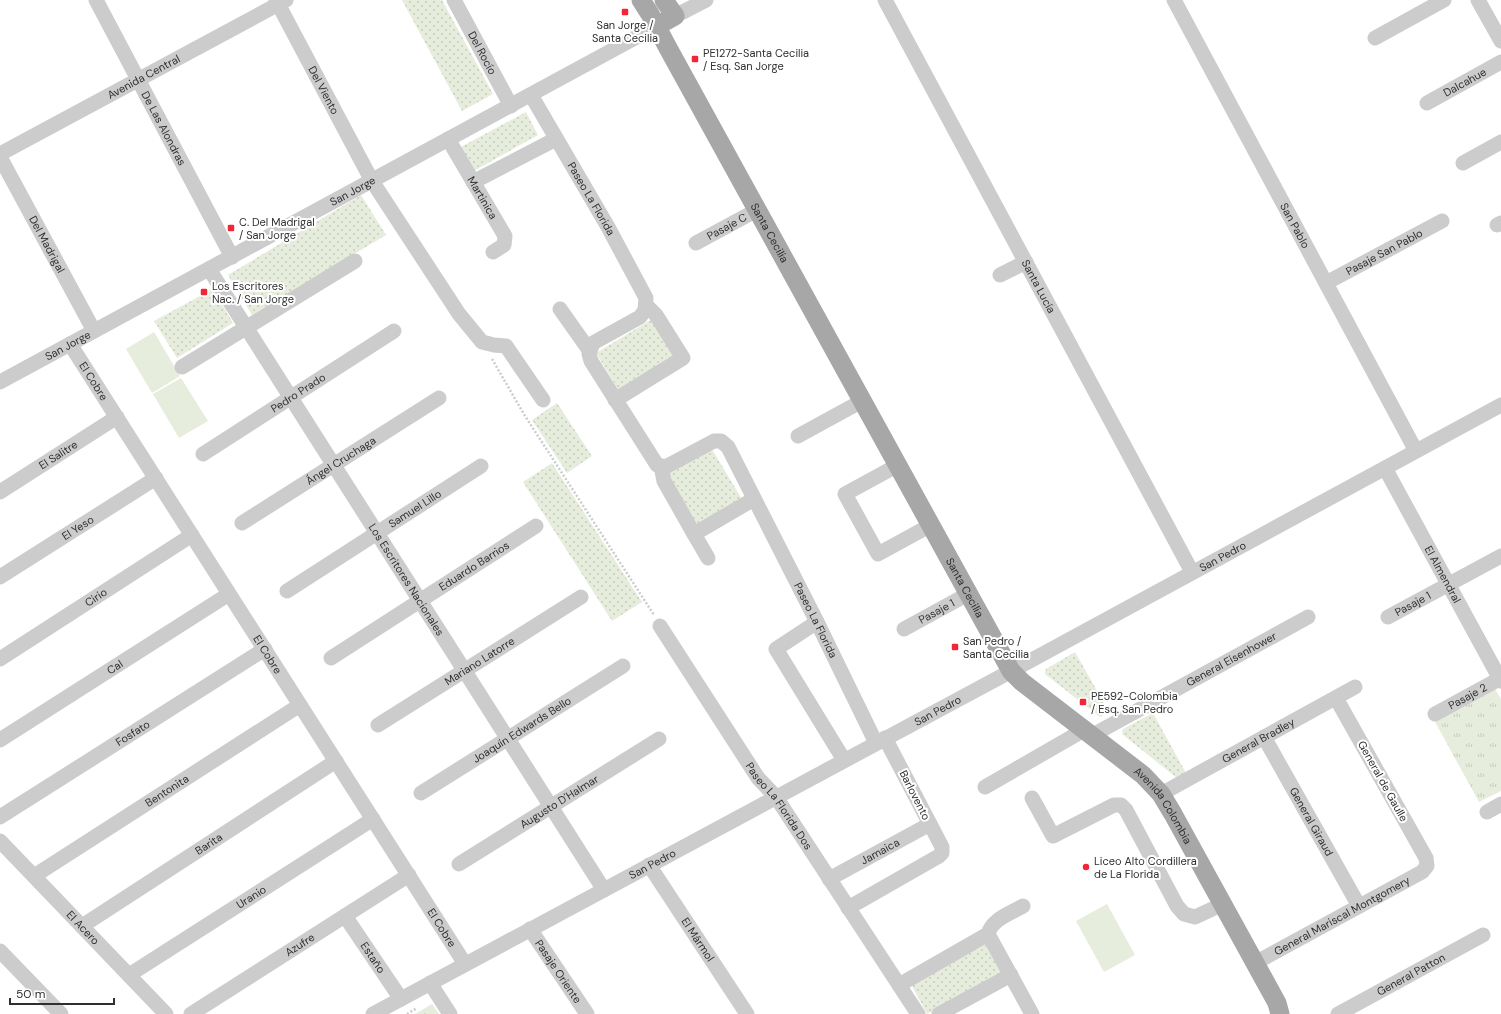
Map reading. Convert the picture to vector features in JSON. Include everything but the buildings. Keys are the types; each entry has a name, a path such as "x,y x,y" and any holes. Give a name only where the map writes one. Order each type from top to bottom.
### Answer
{"main road":[{"name":"Santa Cecilia","path":"641,0 657,26 1011,671"},
{"path":"664,0 676,16"},
{"name":"San Jorge","path":"657,26 676,16"},
{"name":"Avenida Colombia","path":"1011,671 1022,682 1143,776 1160,794 1174,814 1282,1010"}],"street":[{"name":"De Las Alondras","path":"96,0 232,257"},
{"name":"Del Rocío","path":"454,0 510,106"},
{"name":"San Jorge","path":"676,16 706,0"},
{"name":"Santa Lucía","path":"885,0 1192,572"},
{"name":"San Pablo","path":"1174,0 1416,451"},
{"path":"1375,38 1444,0"},
{"path":"1478,0 1501,41"},
{"name":"Avenida Central","path":"0,154 138,80 280,1"},
{"name":"Del Viento","path":"280,1 372,181 459,314 482,342"},
{"name":"San Jorge","path":"0,382 657,26"},
{"name":"Dalcahue","path":"1427,103 1501,62"},
{"name":"Paseo La Florida","path":"531,95 608,227 644,295 647,306 656,315 683,358 615,400"},
{"path":"473,182 556,139"},
{"name":"Martinica","path":"448,140 505,236 504,244 493,252"},
{"path":"1463,163 1501,142"},
{"name":"Del Madrigal","path":"0,157 94,331"},
{"name":"Pasaje C","path":"696,243 757,210"},
{"name":"Pasaje San Pablo","path":"1326,283 1442,221"},
{"path":"182,367 355,261"},
{"path":"1000,275 1026,262"},
{"name":"Los Escritores Nacionales","path":"209,269 604,890"},
{"path":"589,350 596,340 640,317 647,306"},
{"path":"560,309 589,350 591,361 654,462 661,466 664,481 708,558"},
{"name":"Pedro Prado","path":"203,454 394,331"},
{"path":"482,342 506,346 543,400"},
{"name":"El Cobre","path":"70,344 465,964"},
{"name":"Ángel Cruchaga","path":"242,523 439,398"},
{"path":"798,436 862,401"},
{"name":"San Pedro","path":"373,1014 1011,671 1501,405"},
{"name":"El Salitre","path":"0,492 117,417"},
{"name":"Paseo La Florida","path":"661,466 669,465 711,442 721,441 728,447 817,622 881,740"},
{"name":"Samuel Lillo","path":"287,591 481,466"},
{"path":"898,466 845,494 878,554 930,525"},
{"name":"El Almendral","path":"1385,468 1501,680"},
{"name":"El Yeso","path":"0,577 156,478"},
{"path":"694,534 754,499"},
{"name":"Eduardo Barrios","path":"332,658 536,526"},
{"name":"Cirio","path":"0,659 192,535"},
{"name":"Pasaje 1","path":"1388,617 1501,556"},
{"name":"Cal","path":"0,740 229,594"},
{"name":"Pasaje 1","path":"904,629 968,594"},
{"name":"Mariano Latorre","path":"378,725 581,597"},
{"name":"General Eisenhower","path":"985,787 1308,617"},
{"path":"817,622 776,649 844,760"},
{"name":"Paseo La Florida Dos","path":"660,626 758,778 776,797 918,1014"},
{"name":"Fosfato","path":"0,817 265,649"},
{"name":"Joaquín Edwards Bello","path":"420,793 623,666"},
{"name":"Pasaje 2","path":"1435,714 1501,680"},
{"name":"General Bradley","path":"1160,794 1355,688"},
{"name":"General de Gaulle","path":"1336,698 1426,858 1427,866"},
{"name":"Bentonita","path":"34,876 300,705"},
{"name":"General Giraud","path":"1264,737 1359,906"},
{"name":"Augusto D'Halmar","path":"459,864 659,739"},
{"name":"Barlovento","path":"848,908 939,856 942,852 942,847 930,824 881,740"},
{"name":"Barita","path":"82,926 336,761"},
{"path":"1032,798 1053,836 1114,805 1122,805 1137,830 1177,906 1184,914 1194,918 1223,904"},
{"path":"1486,812 1501,804"},
{"name":"Uranio","path":"129,975 373,819"},
{"name":"Jamaica","path":"830,879 930,824"},
{"name":"El Acero","path":"0,840 166,1014"},
{"name":"El Mármol","path":"649,865 747,1014"},
{"name":"General Mariscal Montgomery","path":"1255,963 1422,872 1427,866"},
{"name":"Azufre","path":"191,1014 409,875"},
{"path":"899,985 988,934 996,922 1023,906"},
{"name":"Estaño","path":"345,916 400,999"},
{"name":"Pasaje Oriente","path":"530,930 587,1014"},
{"path":"988,934 1032,1014"},
{"name":"General Patton","path":"1338,1014 1483,934"},
{"path":"0,951 61,1014"},
{"path":"939,1014 1011,975"},
{"path":"430,983 450,1014"}],"path":[{"path":"482,342 525,416 660,626"}],"green space":[{"path":"402,0 442,0 493,94 462,111"},
{"path":"526,112 538,135 472,172 459,148"},
{"path":"361,195 386,235 252,315 228,275"},
{"path":"213,289 233,323 177,358 154,321"},
{"path":"654,318 682,363 624,399 596,353"},
{"path":"154,332 180,376 152,393 126,349"},
{"path":"181,378 208,421 179,438 153,394"},
{"path":"557,403 592,456 567,473 532,420"},
{"path":"710,446 743,501 699,527 666,472"},
{"path":"552,463 642,602 612,621 523,482"},
{"path":"1075,652 1109,712 1100,717 1045,674 1046,669"},
{"path":"1495,689 1501,699 1501,791 1479,802 1434,720"},
{"path":"1153,713 1186,773 1177,778 1122,734 1123,729"},
{"path":"1107,904 1135,955 1104,972 1076,921"},
{"path":"986,943 1003,974 927,1014 911,984"},
{"path":"432,1004 439,1014 415,1014"}],"place":[{"name":"San Jorge / Santa Cecilia","path":"625,12"},
{"name":"PE1272-Santa Cecilia / Esq. San Jorge","path":"695,59"},
{"name":"C. Del Madrigal / San Jorge","path":"231,228"},
{"name":"Los Escritores Nac. / San Jorge","path":"204,292"},
{"name":"San Pedro / Santa Cecilia","path":"955,647"},
{"name":"PE592-Colombia / Esq. San Pedro","path":"1083,702"},
{"name":"Liceo Alto Cordillera de La Florida","path":"1086,867"}]}
